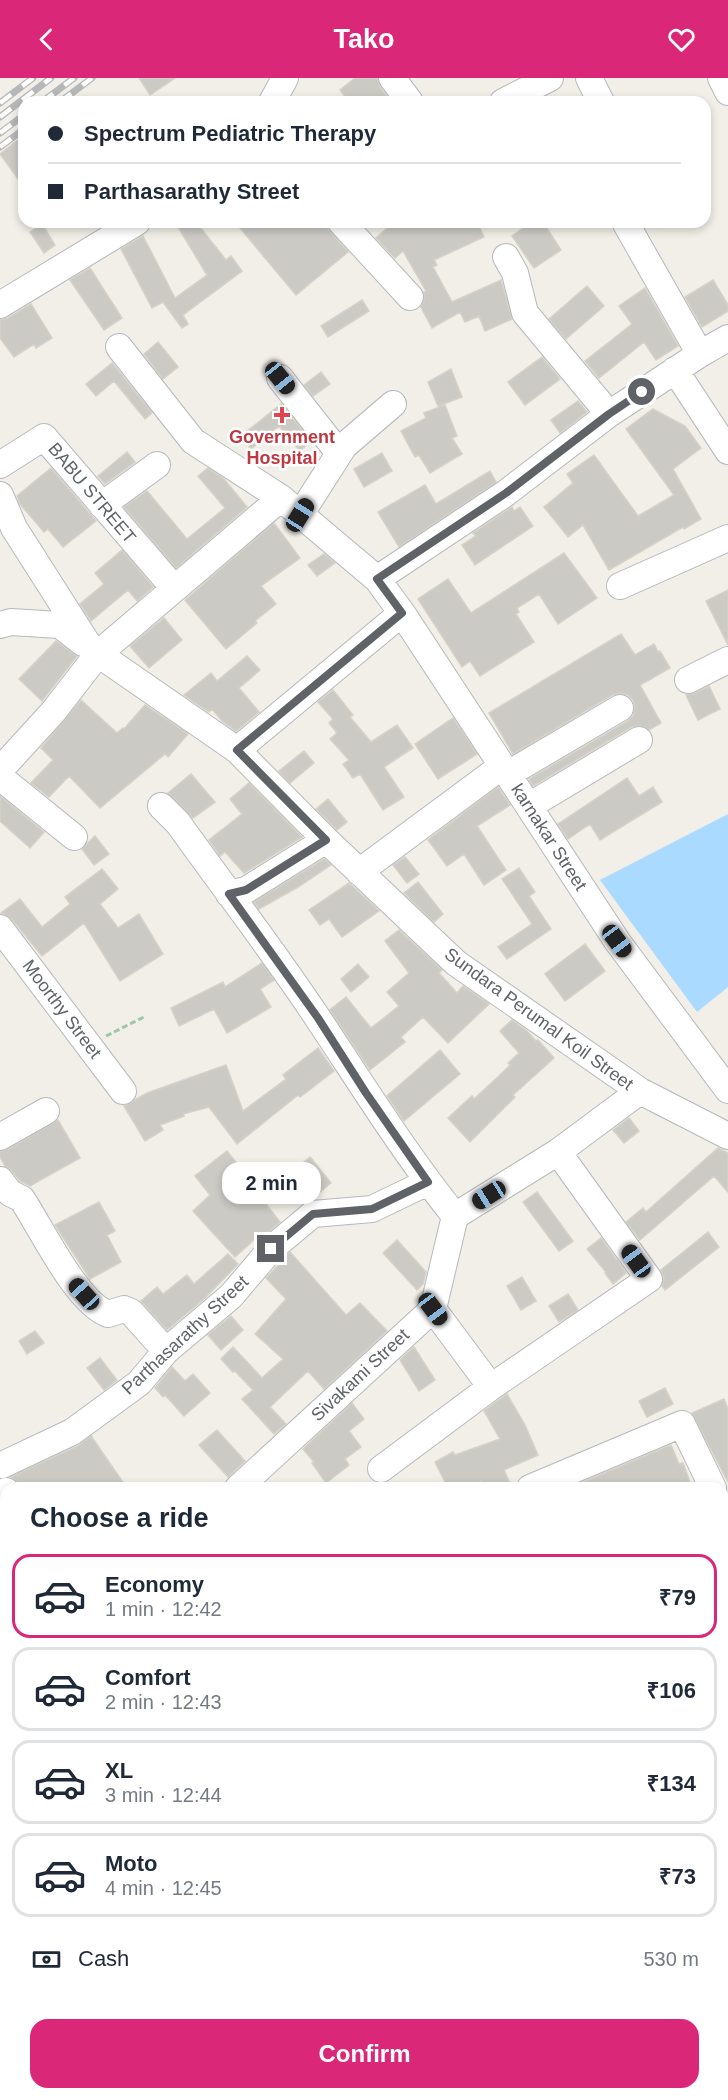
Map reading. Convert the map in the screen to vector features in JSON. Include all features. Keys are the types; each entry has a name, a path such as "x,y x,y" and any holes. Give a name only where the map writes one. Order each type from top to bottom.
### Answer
{"street":[{"path":"275,96 285,78"},
{"path":"515,96 550,78"},
{"path":"589,78 598,96"},
{"path":"721,78 728,92"},
{"path":"396,79 406,96"},
{"path":"0,305 127,228"},
{"path":"347,228 410,297"},
{"path":"628,228 700,354"},
{"path":"506,257 515,273 525,313 609,414"},
{"path":"377,579 506,493 609,414 728,338"},
{"name":"karnakar Street","path":"119,347 193,441 281,498 377,579 402,613 617,941 728,1090"},
{"path":"675,370 728,451"},
{"path":"280,378 339,453"},
{"path":"300,515 344,446 393,405"},
{"name":"BABU STREET","path":"0,465 44,436 174,588"},
{"path":"102,505 157,465"},
{"name":"Sundara Perumal Koil Street","path":"0,495 14,528 94,651 237,750 326,840 456,963 640,1091 728,1136"},
{"path":"0,770 53,712 94,651 174,588 281,498"},
{"path":"620,586 728,538"},
{"path":"237,750 402,613"},
{"path":"0,625 11,622 60,625 94,651"},
{"path":"688,680 728,660"},
{"path":"359,872 505,770 620,708"},
{"path":"529,806 639,740"},
{"path":"0,777 74,837"},
{"path":"161,806 178,823 318,1018 366,1093 428,1182 455,1216"},
{"path":"229,894 246,890 326,840"},
{"name":"Moorthy Street","path":"0,928 123,1091"},
{"path":"491,1387 433,1309 455,1216 558,1152 640,1091"},
{"path":"0,1137 46,1111"},
{"path":"381,1469 491,1387 649,1279 558,1152"},
{"path":"0,1180 10,1192 22,1199 71,1279 97,1309 108,1314 124,1309 131,1312 166,1351"},
{"name":"Parthasarathy Street","path":"4,1476 72,1432 139,1383 166,1351 231,1296 271,1249 313,1214 372,1209 428,1182"},
{"name":"Sivakami Street","path":"244,1482 433,1309"},
{"path":"544,1482 682,1424 710,1482"}],"path":[{"path":"88,1045 146,1016"}],"water":[{"path":"728,814 728,987 697,1012 600,880"}],"building":[{"path":"139,78 175,78 150,95"},
{"path":"355,78 377,78 387,96 344,96 340,90"},
{"path":"18,140 18,179 0,154"},
{"path":"36,228 44,228 55,245 44,253 30,232"},
{"path":"179,228 201,228 226,260 231,256 242,271 183,315 188,324 182,328 163,302 152,308 121,249 143,236 175,298 207,275"},
{"path":"240,228 327,228 348,252 296,295"},
{"path":"387,228 480,228 484,237 434,260 437,265 433,267 452,302 501,280 512,319 485,331 479,316 465,322 460,312 432,328 421,307 426,291 403,251 395,258 376,238"},
{"path":"523,228 547,228 561,250 534,268 512,236"},
{"path":"90,268 122,318 104,330 70,280"},
{"path":"713,280 728,305 728,311 702,327 685,297"},
{"path":"587,286 604,306 566,339 549,319"},
{"path":"645,288 678,346 656,360 644,342 599,378 585,361 632,324 619,306"},
{"path":"362,300 369,311 328,337 321,326"},
{"path":"31,304 52,338 36,348 34,344 14,357 0,338 0,320 8,318"},
{"path":"158,342 178,367 163,379 144,354"},
{"path":"542,357 560,379 525,405 508,382"},
{"path":"112,363 152,413 145,419 114,381 96,396 86,384"},
{"path":"451,369 462,397 438,406 428,382"},
{"path":"321,372 330,384 313,396 304,385"},
{"path":"578,401 587,412 560,433 551,420"},
{"path":"281,404 311,441 300,451 279,426 251,449 241,436"},
{"path":"445,405 457,436 452,438 462,454 430,473 419,455 415,457 401,431 426,418 424,413"},
{"path":"653,409 685,426 701,448 673,469 701,519 609,570 583,525 568,537 544,507 573,483 567,474 594,455 638,516 674,495 626,429"},
{"path":"127,452 135,462 105,484 98,476"},
{"path":"382,453 392,471 364,487 354,469"},
{"path":"51,468 96,521 63,547 48,529 44,532 20,504 17,496"},
{"path":"208,468 224,479 247,507 176,568 124,507 147,491 187,539 225,508 198,476"},
{"path":"490,471 496,482 399,547 378,512 425,485 436,504"},
{"path":"512,507 514,511 520,507 533,526 475,565 462,545 476,536 473,533"},
{"path":"274,523 300,558 261,586 276,604 226,649 185,600"},
{"path":"122,550 153,587 137,601 128,590 91,621 80,604 104,584 95,573"},
{"path":"564,553 597,598 558,624 539,594 517,608 519,612 516,614 534,642 480,676 470,661 462,667 418,599 448,579 471,613"},
{"path":"324,554 335,563 317,576 308,565"},
{"path":"728,590 728,645 706,601"},
{"path":"164,618 182,640 149,668 130,646"},
{"path":"621,634 635,655 654,644 670,668 640,685 661,723 649,730 639,725 631,727 533,786 529,779 628,721 633,716 635,708 633,700 628,695 620,693 612,695 513,754 489,713"},
{"path":"56,641 77,656 42,701 19,679"},
{"path":"247,656 260,670 239,688 259,712 236,731 222,721 212,709 209,712 184,695 211,673 217,681"},
{"path":"709,686 720,709 698,720 686,695"},
{"path":"333,690 353,715 350,717 371,742 397,725 413,748 384,767 404,797 383,810 360,774 353,778 343,764 349,760 330,739 337,733 329,723 333,719 318,702"},
{"path":"81,700 117,733 124,729 145,705 188,734 168,757 165,754 100,808 69,776 49,797 31,783 53,760 41,748"},
{"path":"453,718 477,754 438,779 415,744"},
{"path":"304,751 314,763 290,783 279,771"},
{"path":"191,774 215,802 193,818 168,793"},
{"path":"627,778 639,796 653,787 662,802 600,840 590,824 568,839 558,824"},
{"path":"249,783 302,837 244,873 225,852 220,856 209,840 242,814 230,799"},
{"path":"498,787 510,805 477,826 506,870 484,885 464,854 447,866 428,840"},
{"path":"0,796 44,832 30,848 0,821"},
{"path":"328,799 347,822 337,830 316,809"},
{"path":"95,836 109,854 94,865 82,849"},
{"path":"405,857 419,874 407,883 393,865"},
{"path":"324,859 331,865 298,887 259,909 254,902"},
{"path":"519,868 535,892 529,896 551,929 507,959 498,947 532,924 502,879"},
{"path":"102,869 118,889 100,904 118,928 139,914 163,954 120,981 84,923 42,956 12,919 1,913 20,899 42,927 70,904 65,897"},
{"path":"418,882 443,914 434,922 404,893"},
{"path":"349,883 379,911 342,937 329,919 320,925 309,910"},
{"path":"399,930 442,970 439,973 457,993 463,986 489,1004 448,1043 423,1017 401,1037 405,1042 370,1070 330,1010 346,997 371,1028 399,1006 387,992 409,973 385,941"},
{"path":"585,944 605,971 565,1001 545,974"},
{"path":"262,963 274,980 260,989 271,1007 227,1033 214,1009 179,1026 171,1008 223,982 225,987"},
{"path":"358,964 369,977 351,992 341,979"},
{"path":"512,1020 536,1041 538,1040 554,1058 513,1095 515,1097 470,1142 448,1118 472,1096 474,1099 510,1065 508,1063 519,1053 500,1031"},
{"path":"318,1048 334,1071 300,1097 298,1095 237,1144 209,1107 183,1114 184,1116 160,1125 163,1130 145,1141 124,1106 147,1093 226,1065 243,1111 286,1079 283,1075"},
{"path":"440,1050 460,1074 404,1121 387,1096"},
{"path":"629,1118 639,1131 624,1143 613,1130"},
{"path":"58,1120 80,1158 30,1186 20,1181 5,1166 0,1152"},
{"path":"718,1148 728,1153 728,1192 714,1176 640,1240 626,1222 643,1208 646,1212"},
{"path":"227,1151 280,1222 259,1240 257,1237 235,1257 193,1211 210,1195 195,1176"},
{"path":"310,1157 331,1183 320,1192 299,1166"},
{"path":"537,1192 573,1241 559,1251 523,1202"},
{"path":"99,1202 115,1231 107,1235 121,1262 90,1279 55,1225"},
{"path":"708,1232 719,1247 665,1290 662,1286 664,1277 661,1270"},
{"path":"601,1238 626,1273 613,1284 587,1249"},
{"path":"397,1240 426,1272 423,1284 417,1290 383,1253"},
{"path":"290,1252 346,1315 360,1303 387,1331 324,1389 308,1371 270,1407 286,1424 274,1434 242,1399 253,1390 221,1359 233,1347 262,1378 283,1359 255,1334 286,1299 266,1278"},
{"path":"228,1254 238,1264 205,1298 167,1330 141,1301 157,1287 163,1294 187,1275 194,1284"},
{"path":"522,1277 536,1301 521,1310 507,1286"},
{"path":"568,1294 578,1310 559,1322 549,1306"},
{"path":"231,1316 243,1330 221,1350 208,1335"},
{"path":"35,1331 44,1343 27,1354 19,1341"},
{"path":"414,1347 435,1380 419,1391 400,1360"},
{"path":"100,1358 117,1380 104,1390 87,1368"},
{"path":"172,1367 185,1381 193,1374 210,1393 184,1416 165,1395 163,1397 155,1388"},
{"path":"665,1388 673,1404 647,1417 639,1401"},
{"path":"507,1394 525,1425 538,1455 504,1470 509,1482 445,1482 435,1462 453,1452 455,1455 500,1439 484,1411"},
{"path":"724,1399 728,1409 728,1482 692,1413"},
{"path":"352,1403 364,1419 349,1431 361,1447 345,1459 349,1465 327,1482 303,1449"},
{"path":"217,1430 245,1461 228,1477 199,1445"},
{"path":"91,1436 123,1482 17,1482 11,1477 78,1446"},
{"path":"671,1445 679,1464 683,1463 690,1482 583,1482"}],"railway":[{"path":"0,103 33,78"},
{"path":"27,96 51,78"},
{"path":"50,96 74,78"},
{"path":"68,96 92,78"},
{"path":"0,117 18,103"},
{"path":"0,133 18,120"},
{"path":"0,147 18,134"}],"place":[{"name":"Government Hospital","path":"282,415"}],"route":[{"path":"271,1249 313,1214 372,1209 428,1182 366,1093 318,1018 229,894 246,890 326,840 237,750 402,613 377,579 506,493 609,414 642,392"}]}
